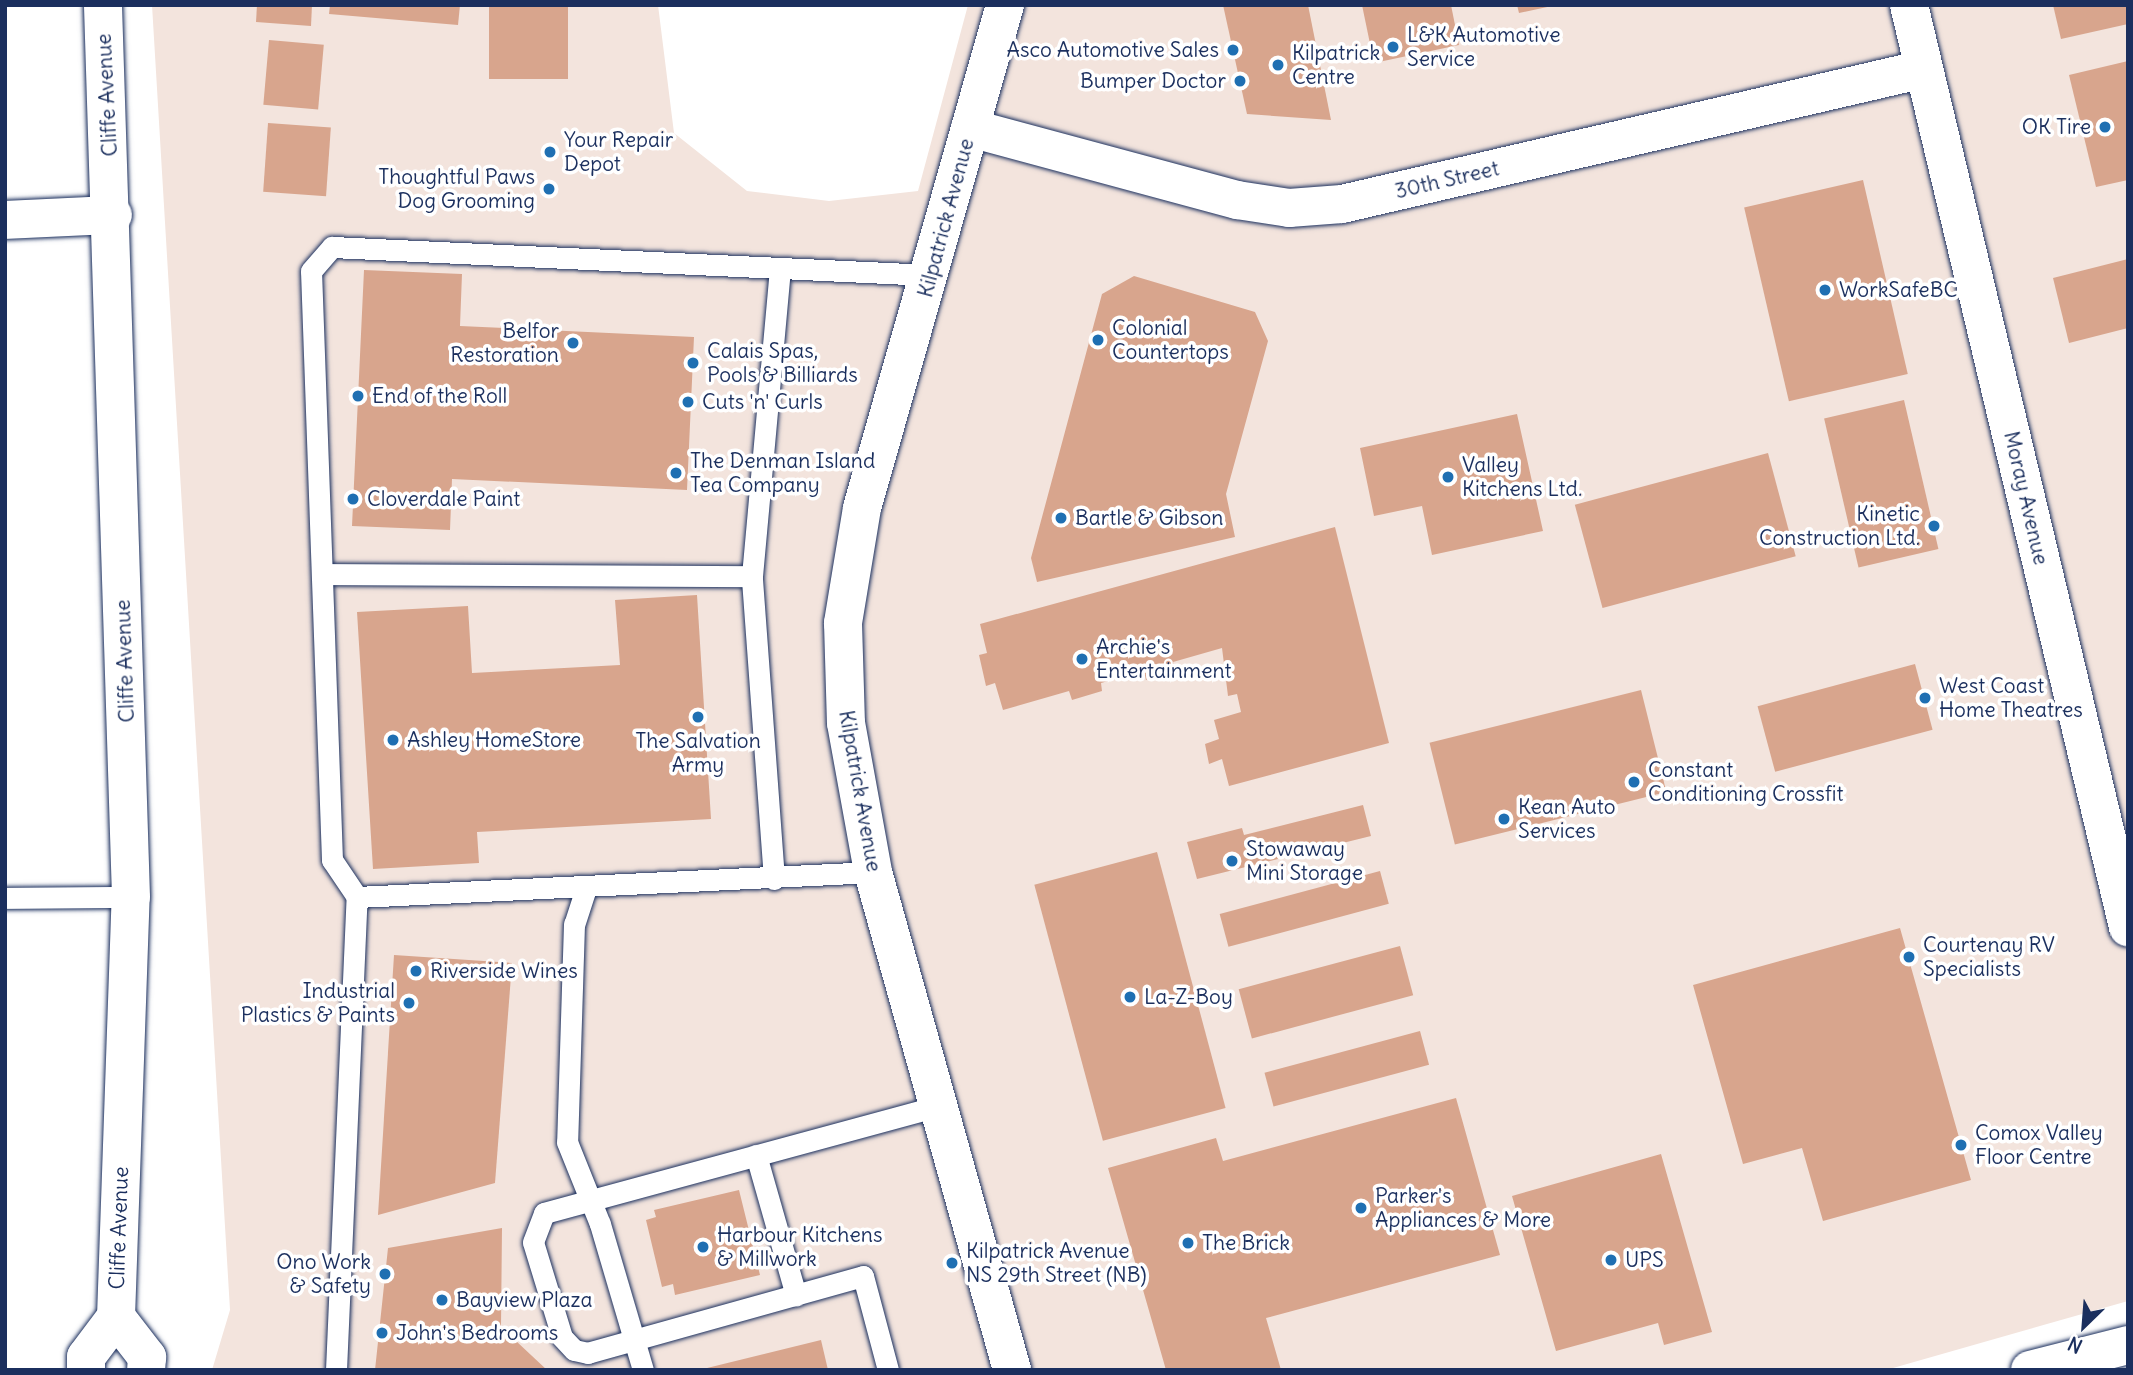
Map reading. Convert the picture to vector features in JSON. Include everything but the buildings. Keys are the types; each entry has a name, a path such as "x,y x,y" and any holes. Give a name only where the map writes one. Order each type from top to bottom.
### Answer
{"street":[{"name":"Cliffe Avenue","path":"86,1370 86,1357 116,1317 131,897 113,215 103,5"},
{"name":"Kilpatrick Avenue","path":"1005,5 931,275 862,508 843,624 846,723 873,872 1013,1370"},
{"name":"Moray Avenue","path":"1909,5 2128,927"},
{"name":"30th Street","path":"970,128 1237,200 1289,208 1342,204 1924,69"},
{"path":"5,220 113,215"},
{"name":"Cliffe Avenue","path":"116,1317 147,1357 146,1370"},
{"path":"2030,1370 2120,1354"}],"lane":[{"path":"336,1370 357,897 332,860 311,271 332,247 931,275"},
{"path":"774,879 752,576 780,268"},
{"path":"322,574 752,576"},
{"path":"357,897 774,879 873,872"},
{"path":"586,888 574,924 567,1142 592,1200 643,1370"},
{"path":"5,898 131,897"},
{"path":"888,1370 863,1276 588,1353 573,1350 562,1338 533,1242 544,1213 938,1105"},
{"path":"756,1155 796,1295"}],"shaded area":[{"path":"152,5 658,5 674,133 747,191 829,201 918,191 968,5 2128,5 2128,1301 1886,1370 212,1370 230,1310"}],"place":[{"name":"L&K Automotive Service","path":"1393,47"},
{"name":"Asco Automotive Sales","path":"1233,50"},
{"name":"Kilpatrick Centre","path":"1278,65"},
{"name":"Bumper Doctor","path":"1240,81"},
{"name":"OK Tire","path":"2105,127"},
{"name":"Your Repair Depot","path":"550,152"},
{"name":"Thoughtful Paws Dog Grooming","path":"549,189"},
{"name":"WorkSafeBC","path":"1825,290"},
{"name":"Colonial Countertops","path":"1098,340"},
{"name":"Belfor Restoration","path":"573,343"},
{"name":"Calais Spas, Pools & Billiards","path":"693,363"},
{"name":"End of the Roll","path":"358,396"},
{"name":"Cuts 'n' Curls","path":"688,402"},
{"name":"The Denman Island Tea Company","path":"676,473"},
{"name":"Valley Kitchens Ltd.","path":"1448,477"},
{"name":"Cloverdale Paint","path":"353,499"},
{"name":"Bartle & Gibson","path":"1061,518"},
{"name":"Kinetic Construction Ltd.","path":"1934,526"},
{"name":"Archie's Entertainment","path":"1082,659"},
{"name":"West Coast Home Theatres","path":"1925,698"},
{"name":"The Salvation Army","path":"698,717"},
{"name":"Ashley HomeStore","path":"393,740"},
{"name":"Constant Conditioning Crossfit","path":"1634,782"},
{"name":"Kean Auto Services","path":"1504,819"},
{"name":"Stowaway Mini Storage","path":"1232,861"},
{"name":"Courtenay RV Specialists","path":"1909,957"},
{"name":"Riverside Wines","path":"416,971"},
{"name":"La-Z-Boy","path":"1130,997"},
{"name":"Industrial Plastics & Paints","path":"409,1003"},
{"name":"Comox Valley Floor Centre","path":"1961,1145"},
{"name":"Parker's Appliances & More","path":"1361,1208"},
{"name":"The Brick","path":"1188,1243"},
{"name":"Harbour Kitchens & Millwork","path":"703,1247"},
{"name":"UPS","path":"1611,1260"},
{"name":"Kilpatrick Avenue NS 29th Street (NB)","path":"952,1263"},
{"name":"Ono Work & Safety","path":"385,1274"},
{"name":"Bayview Plaza","path":"442,1300"},
{"name":"John's Bedrooms","path":"382,1333"}]}
